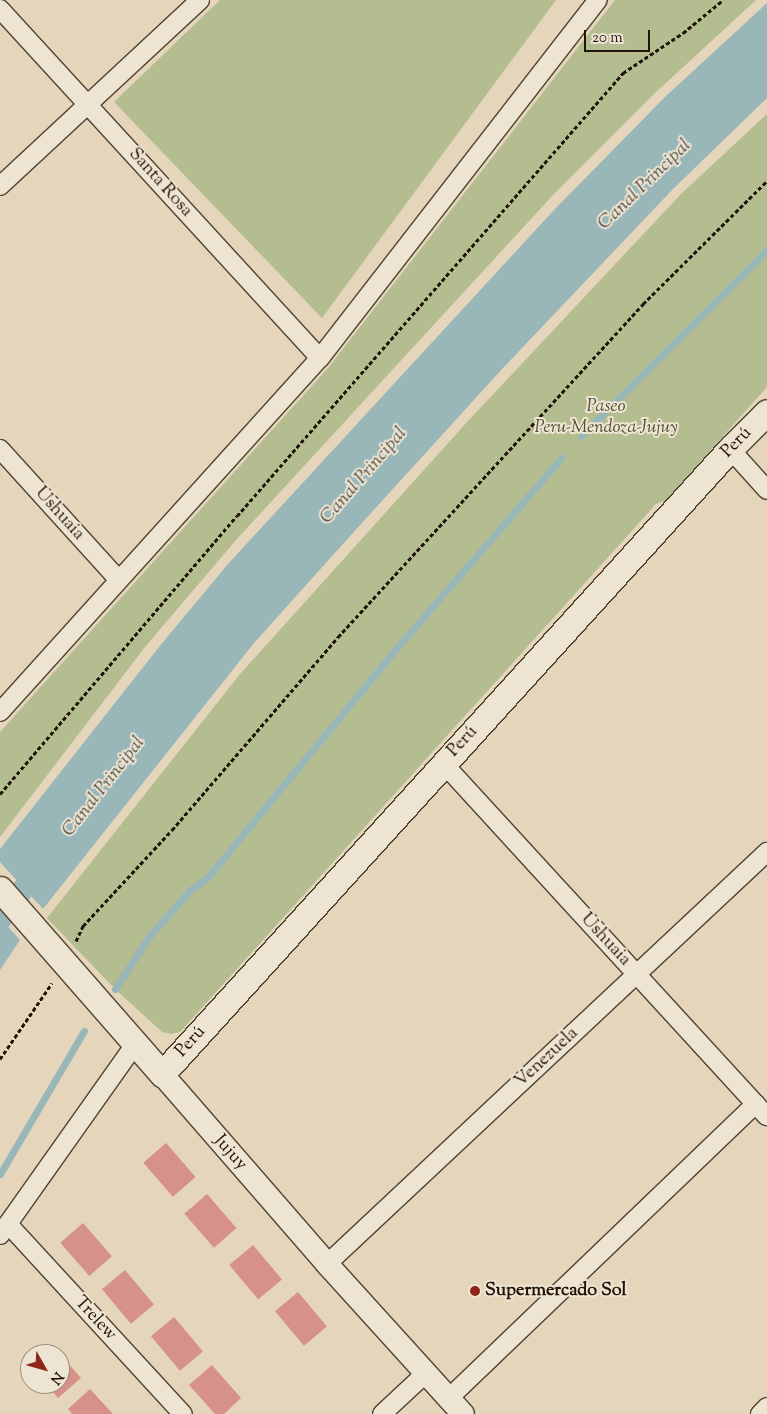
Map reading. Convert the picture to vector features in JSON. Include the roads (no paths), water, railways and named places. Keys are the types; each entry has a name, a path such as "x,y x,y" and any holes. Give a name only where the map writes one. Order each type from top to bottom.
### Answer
{"main road":[{"name":"Perú","path":"162,1074 730,449 767,412"},
{"name":"Jujuy","path":"0,889 162,1074"}],"street":[{"path":"0,186 200,0"},
{"path":"0,712 118,579 320,358 598,0"},
{"name":"Santa Rosa","path":"0,10 320,358"},
{"name":"Ushuaia","path":"0,449 118,579"},
{"path":"730,449 767,490"},
{"name":"Ushuaia","path":"443,764 762,1110"},
{"name":"Venezuela","path":"327,1264 767,852"},
{"path":"4,1229 136,1043"},
{"name":"Jujuy","path":"162,1074 327,1264 456,1406"},
{"path":"456,1406 762,1110"},
{"name":"Trelew","path":"4,1229 183,1414"},
{"path":"382,1414 426,1373"},
{"path":"760,1414 767,1407"}],"water":[{"path":"767,3 767,98 674,188 503,368 254,643 43,909 0,862 0,849 159,647 228,564 554,210 665,97"},
{"path":"0,918 20,940 0,970"}],"waterway":[{"path":"581,436 767,250"},
{"path":"115,989 148,938 190,890 207,878 401,643 561,458"},
{"name":"Canal Principal","path":"0,920 42,864"},
{"path":"0,1174 84,1031"}],"place":[{"name":"Supermercado Sol","path":"475,1291"}],"park label":[{"name":"Paseo Peru-Mendoza-Jujuy","path":"606,418"}]}
